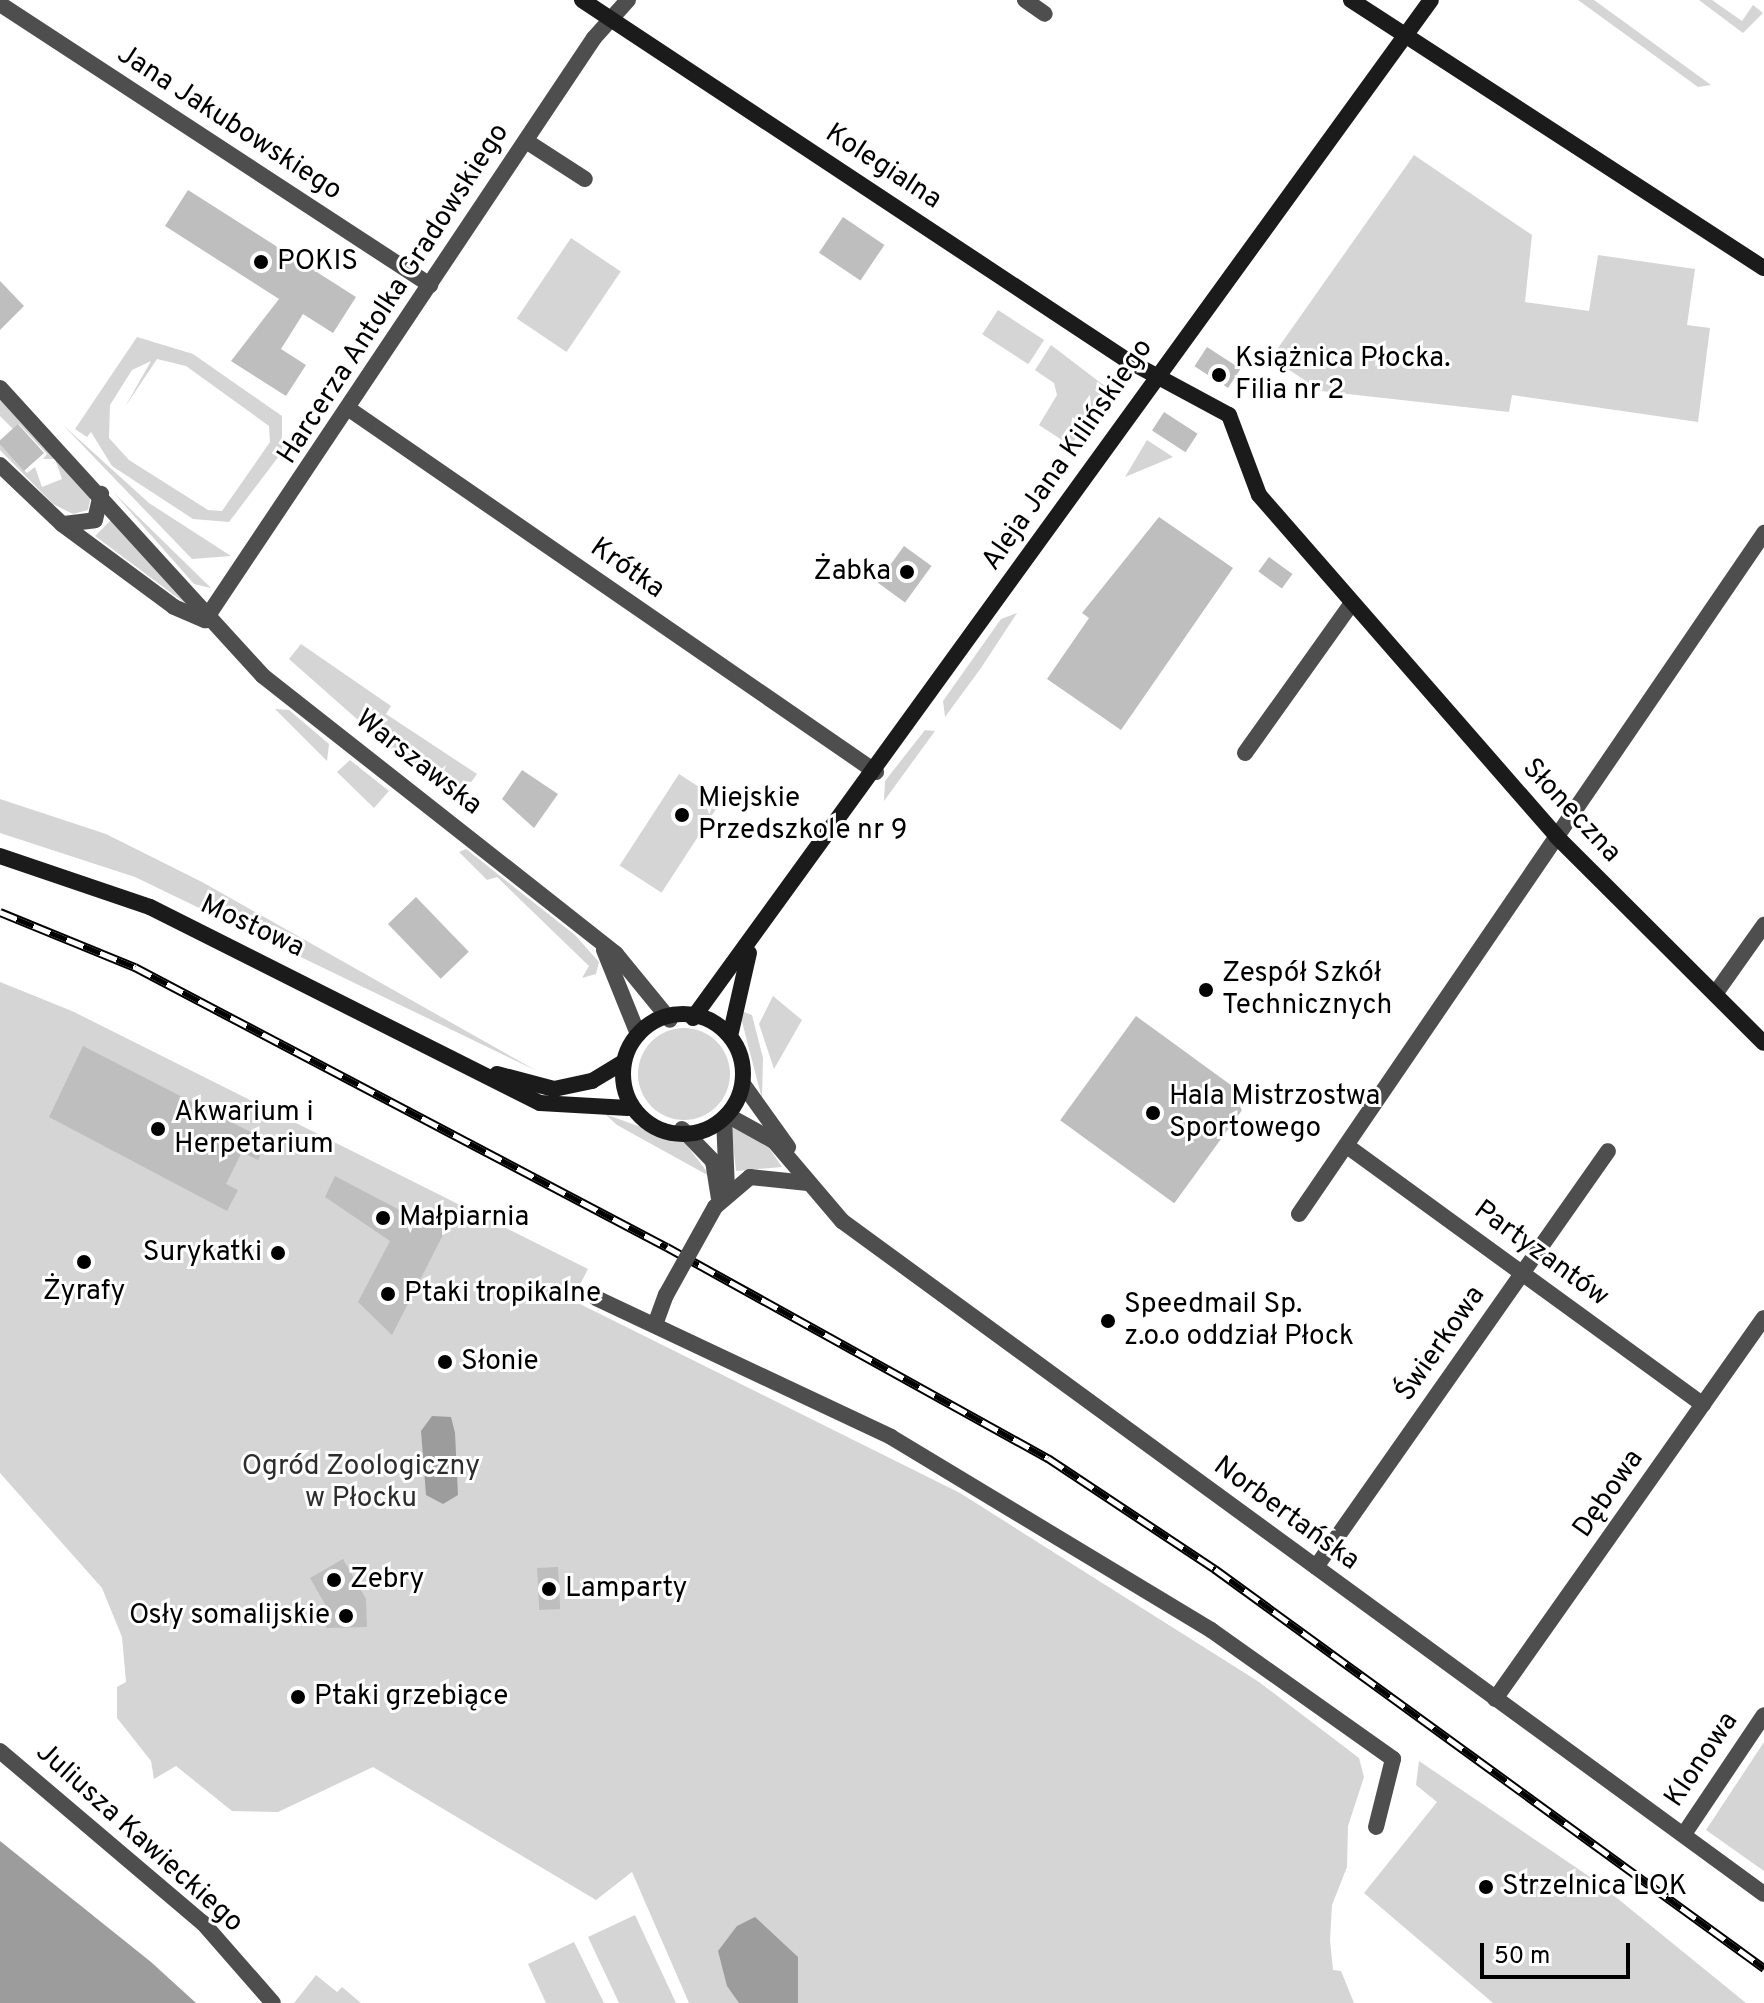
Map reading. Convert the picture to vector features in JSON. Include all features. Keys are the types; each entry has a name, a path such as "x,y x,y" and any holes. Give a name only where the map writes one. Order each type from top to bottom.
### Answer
{"main road":[{"name":"Kolegialna","path":"582,0 1156,376 1229,415"},
{"path":"1351,0 1764,268"},
{"name":"Aleja Jana Kilińskiego","path":"693,1018 752,944 1156,376 1431,0"},
{"name":"Słoneczna","path":"1229,415 1259,495 1556,836 1764,1043"},
{"name":"Mostowa","path":"0,856 150,907 472,1066 540,1103 628,1108"},
{"name":"Aleja Jana Kilińskiego","path":"731,1032 732,1002 752,944"},
{"path":"693,1018 731,1032 745,1059 745,1087 726,1116 682,1129 650,1124 628,1108 622,1063 638,1034 670,1020 693,1018"},
{"name":"Mostowa","path":"472,1066 554,1089 592,1081 622,1063"}],"street":[{"name":"Harcerza Antolka Gradowskiego","path":"205,620 526,141 611,19 628,0"},
{"path":"1025,0 1045,14"},
{"name":"Jana Jakubowskiego","path":"0,4 430,285"},
{"path":"526,141 585,179"},
{"path":"0,388 101,494 205,620"},
{"name":"Krótka","path":"349,409 876,772"},
{"path":"0,465 62,524 174,607 205,620"},
{"path":"62,524 95,520 101,494"},
{"path":"1299,1214 1764,533"},
{"path":"1245,753 1352,603"},
{"name":"Warszawska","path":"205,620 263,676 601,945 670,1020"},
{"path":"1715,994 1764,925"},
{"name":"Warszawska","path":"601,945 631,1002 638,1034"},
{"path":"745,1087 793,1160"},
{"path":"656,1322 666,1295 721,1198 726,1116 762,1130 793,1160"},
{"path":"682,1129 713,1161 721,1198"},
{"name":"Partyzantów","path":"1347,1146 1703,1405"},
{"name":"Świerkowa","path":"1316,1567 1608,1151"},
{"name":"Norbertańska","path":"793,1160 808,1183 842,1221 1764,1894"},
{"path":"721,1198 759,1175 808,1183"},
{"path":"596,1298 656,1322 891,1437 1082,1546 1345,1722 1393,1759 1376,1827"},
{"name":"Dębowa","path":"1495,1699 1764,1318"},
{"name":"Klonowa","path":"1684,1834 1764,1715"},
{"name":"Juliusza Kawieckiego","path":"0,1751 203,1923 273,2003"}],"green space":[{"path":"1578,0 1594,0 1711,85 1698,87"},
{"path":"1699,0 1712,0 1742,21 1753,5 1763,13 1743,33"},
{"path":"1414,155 1532,235 1525,302 1589,311 1598,255 1695,269 1687,325 1710,328 1698,422 1512,395 1509,412 1321,391 1271,358"},
{"path":"571,238 621,272 567,352 517,318"},
{"path":"998,310 1044,340 1028,364 982,334"},
{"path":"137,337 193,354 282,416 282,452 229,522 193,519 112,466 91,432 87,437 75,429","holes":["157,359 186,366 269,426 270,442 222,511 208,510 129,460 109,438 110,405 132,370 151,361 125,407"]},
{"path":"1051,345 1106,387 1071,446 1039,425 1057,395 1054,383 1035,370"},
{"path":"0,396 91,496 88,510 73,514 53,504 0,450 0,444 27,473 35,467 42,487 62,479 55,459 43,459 47,454 19,424 13,429 0,416"},
{"path":"63,425 149,503 231,556 192,559"},
{"path":"1147,440 1173,457 1125,477"},
{"path":"113,492 211,588 194,584"},
{"path":"112,519 186,602 186,604 95,536"},
{"path":"1017,613 945,717 943,701 1001,619"},
{"path":"301,644 391,706 386,714 477,774 461,796 451,797 289,659"},
{"path":"275,709 289,710 329,744 327,761"},
{"path":"925,730 935,731 884,801 885,781"},
{"path":"350,760 389,791 374,808 337,772"},
{"path":"679,774 721,801 662,893 620,865"},
{"path":"0,799 106,834 202,882 537,1071 135,877 0,833"},
{"path":"466,849 575,935 599,962 596,974 582,978 589,966 497,877 487,880 459,852"},
{"name":"Ogród Zoologiczny w Płocku","path":"0,982 72,1011 588,1269 572,1300 960,1493 1259,1682 1359,1758 1364,1777 1348,1826 1347,1867 1332,1905 1330,1940 1333,1970 1341,1971 1354,2003 689,2003 632,1872 596,1900 373,1767 278,1812 232,1811 176,1766 154,1779 151,1761 117,1718 117,1687 126,1682 122,1637 102,1588 0,1473"},
{"path":"773,996 802,1020 774,1069 759,1024"},
{"path":"739,1010 752,1015 763,1058 762,1099"},
{"path":"684,1028 701,1032 716,1042 726,1057 730,1074 726,1091 716,1106 701,1116 684,1120 667,1116 652,1106 642,1091 638,1074 642,1057 652,1042 667,1032"},
{"path":"605,1114 685,1143 711,1177 617,1125"},
{"path":"731,1126 767,1145 782,1167 736,1171"},
{"path":"1764,1742 1764,1871 1706,1830"},
{"name":"Strzelnica LOK","path":"1419,1761 1596,1881 1746,2003 1493,2003 1364,1893 1437,1802 1416,1785"},
{"path":"635,1915 676,2003 619,2003 588,1937"},
{"path":"574,1942 604,2003 546,2003 528,1964"},
{"path":"316,1975 337,1992 342,1987 361,2003 294,2003"}],"shaded area":[{"path":"432,1416 451,1417 455,1433 458,1495 443,1504 426,1495 421,1431"},
{"path":"0,1841 151,1962 196,2003 0,2003"},
{"path":"755,1917 798,1957 798,2003 739,2003 727,1986 718,1951 737,1926"}],"building":[{"name":"POKIS","path":"188,190 356,297 333,333 303,314 281,349 306,365 286,396 231,361 279,299 165,226"},
{"path":"843,217 884,245 860,281 819,253"},
{"path":"0,281 24,306 0,330"},
{"path":"1207,347 1241,369 1228,388 1194,366"},
{"path":"1164,412 1198,434 1186,452 1152,430"},
{"path":"18,424 44,453 24,471 0,444 0,440"},
{"path":"1159,517 1233,568 1121,730 1047,679 1089,618 1082,613"},
{"name":"Żabka","path":"904,546 932,566 905,602 878,582"},
{"path":"1269,557 1292,574 1282,589 1258,572"},
{"path":"522,770 558,794 534,828 502,799"},
{"path":"416,897 469,952 441,979 388,924"},
{"name":"Hala Mistrzostwa Sportowego","path":"1136,1016 1250,1099 1174,1203 1060,1120"},
{"name":"Akwarium i Herpetarium","path":"83,1046 268,1141 258,1160 242,1152 226,1184 238,1190 227,1211 49,1117"},
{"path":"335,1176 430,1226 434,1218 448,1225 392,1335 358,1302 390,1241 325,1197"},
{"path":"343,1559 366,1599 367,1627 326,1628 326,1606 310,1578"},
{"name":"Lamparty","path":"558,1567 560,1609 539,1610 537,1568"}],"railway":[{"path":"0,912 135,967 667,1247 1048,1458 1215,1569 1764,1968"}],"place":[{"name":"POKIS","path":"261,262"},
{"name":"Książnica Płocka. Filia nr 2","path":"1219,375"},
{"name":"Żabka","path":"907,572"},
{"name":"Miejskie Przedszkole nr 9","path":"682,815"},
{"name":"Zespół Szkół Technicznych","path":"1206,990"},
{"name":"Hala Mistrzostwa Sportowego","path":"1153,1113"},
{"name":"Akwarium i Herpetarium","path":"158,1129"},
{"name":"Małpiarnia","path":"383,1218"},
{"name":"Surykatki","path":"278,1253"},
{"name":"Żyrafy","path":"84,1262"},
{"name":"Ptaki tropikalne","path":"388,1294"},
{"name":"Speedmail Sp. z.o.o oddział Płock","path":"1108,1321"},
{"name":"Słonie","path":"445,1362"},
{"name":"Zebry","path":"334,1580"},
{"name":"Lamparty","path":"549,1589"},
{"name":"Osły somalijskie","path":"346,1616"},
{"name":"Ptaki grzebiące","path":"298,1697"},
{"name":"Strzelnica LOK","path":"1486,1887"}]}
